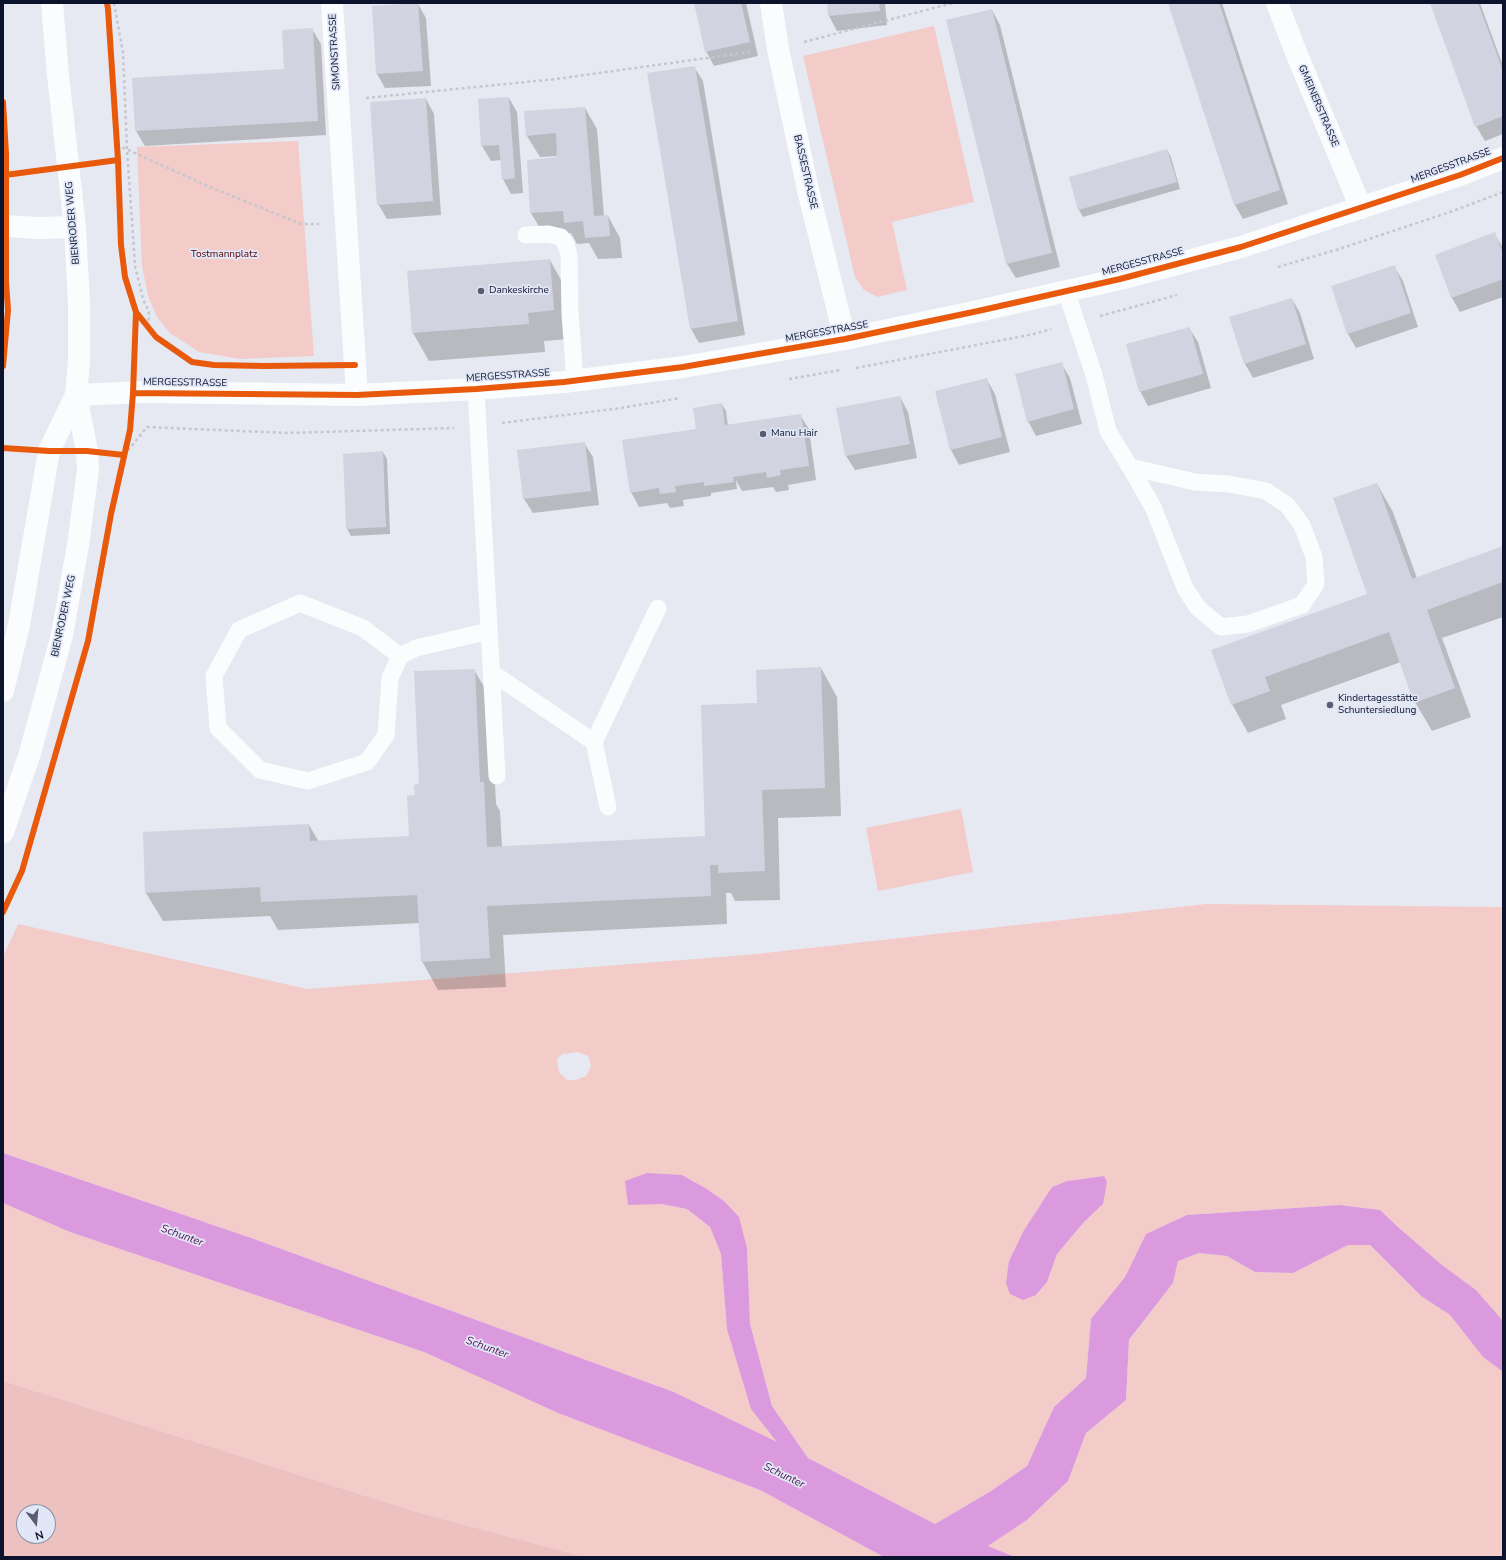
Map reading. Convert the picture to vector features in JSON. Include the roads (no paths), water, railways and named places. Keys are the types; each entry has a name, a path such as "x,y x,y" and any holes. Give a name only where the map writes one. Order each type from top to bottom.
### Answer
{"street":[{"name":"BIENRODER WEG","path":"3,832 30,753 62,635 78,545 88,470 87,451 76,395 79,361 79,304 75,227 61,104 52,3"},
{"name":"SIMONSTRASSE","path":"332,3 357,395"},
{"name":"BASSESTRASSE","path":"771,3 778,49 808,190 845,339"},
{"name":"GMEINERSTRASSE","path":"1277,3 1361,208"},
{"name":"MERGESSTRASSE","path":"76,395 147,392 357,395 476,389 575,380 683,367 845,339 986,310 1120,279 1241,247 1460,175 1503,158"},
{"path":"3,226 39,228 75,227"},
{"name":"BIENRODER WEG","path":"3,691 19,625 49,451 76,395"}],"lane":[{"path":"526,235 548,234 561,237 566,245 569,255 570,314 575,380"},
{"path":"1066,291 1094,375 1108,431 1153,508 1185,588 1198,608 1221,627 1248,624 1302,605 1316,584 1314,557 1302,525 1288,505 1266,491 1229,484 1194,482 1130,467"},
{"path":"476,389 497,776"},
{"path":"400,656 363,628 300,603 239,630 214,676 218,728 260,770 308,782 367,762 386,735 390,678 400,656 416,648 489,631"},
{"path":"608,807 594,742 658,608"},
{"path":"492,672 594,742"}],"water":[{"name":"Schunter","path":"3,1153 254,1239 674,1392 777,1442 751,1409 727,1329 721,1254 710,1227 687,1209 661,1204 628,1205 625,1181 647,1173 682,1175 707,1189 724,1201 739,1217 747,1248 750,1324 772,1406 808,1458 935,1524 991,1491 1027,1466 1054,1407 1086,1378 1091,1319 1125,1277 1146,1234 1187,1215 1340,1205 1380,1210 1442,1265 1476,1290 1503,1321 1503,1372 1483,1357 1450,1315 1421,1296 1370,1245 1348,1245 1293,1273 1255,1272 1227,1256 1199,1253 1178,1261 1173,1283 1129,1340 1126,1400 1086,1433 1068,1481 1027,1520 988,1546 1015,1557 884,1557 760,1490 558,1413 424,1352 70,1232 3,1203"},
{"path":"1104,1176 1107,1182 1103,1204 1084,1222 1057,1254 1047,1282 1036,1295 1023,1300 1010,1294 1006,1283 1009,1261 1024,1230 1052,1187 1067,1181"}],"place":[{"name":"Dankeskirche","path":"481,291"},
{"name":"Manu Hair","path":"763,434"},
{"name":"Kindertagesstätte Schuntersiedlung","path":"1330,705"}],"park label":[{"name":"Tostmannplatz","path":"224,255"}]}
